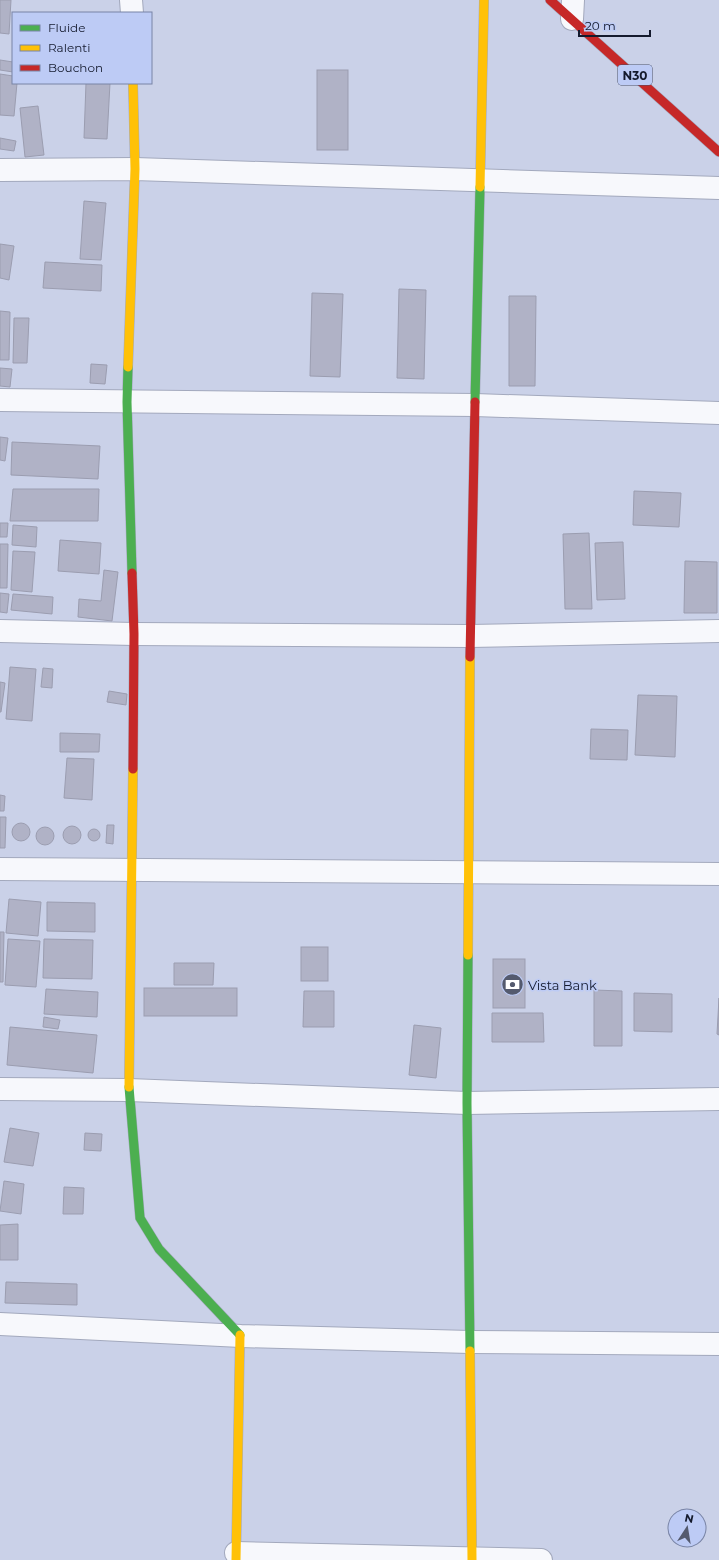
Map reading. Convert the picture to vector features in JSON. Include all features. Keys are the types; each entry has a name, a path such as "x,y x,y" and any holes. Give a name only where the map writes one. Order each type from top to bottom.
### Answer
{"street":[{"path":"131,0 132,12"},
{"path":"472,1559 467,1103 468,873 470,636 484,0"},
{"name":"N30","path":"550,0 573,9 719,152"},
{"path":"133,84 135,169 127,402 134,634 129,1090 140,1218 159,1248 241,1336 236,1557 541,1560"},
{"path":"0,170 135,169 719,188"},
{"path":"0,400 475,405 719,413"},
{"path":"0,631 134,634 470,636 719,631"},
{"path":"0,869 719,874"},
{"path":"0,1089 129,1090 467,1103 719,1099"},
{"path":"0,1324 241,1336 470,1342 719,1344"}],"building":[{"path":"0,0 11,0 9,34 0,33"},
{"path":"0,60 12,62 12,72 0,70"},
{"path":"317,70 348,70 348,150 317,150"},
{"path":"0,74 12,76 12,84 17,84 14,116 0,115"},
{"path":"86,84 110,84 107,139 84,138"},
{"path":"38,106 44,155 25,157 20,108"},
{"path":"0,138 16,141 14,151 0,149"},
{"path":"84,201 106,203 101,260 80,259"},
{"path":"0,244 14,246 9,280 0,278"},
{"path":"45,262 102,265 101,291 43,288"},
{"path":"399,289 426,290 424,379 397,378"},
{"path":"312,293 343,294 340,377 310,376"},
{"path":"509,296 536,296 535,386 509,386"},
{"path":"0,311 10,312 9,360 0,360"},
{"path":"14,318 29,318 27,363 13,363"},
{"path":"91,364 107,365 105,384 90,383"},
{"path":"0,368 12,369 10,387 0,386"},
{"path":"0,437 8,438 5,461 0,460"},
{"path":"12,442 100,446 98,479 11,475"},
{"path":"13,489 99,489 98,521 10,521"},
{"path":"634,491 681,493 679,527 633,525"},
{"path":"0,523 8,523 7,537 0,537"},
{"path":"13,525 37,527 36,547 12,545"},
{"path":"589,533 592,609 565,609 563,534"},
{"path":"60,540 101,543 99,574 58,571"},
{"path":"623,542 625,599 597,600 595,543"},
{"path":"0,544 8,544 7,588 0,588"},
{"path":"13,551 35,552 32,592 11,590"},
{"path":"685,561 717,562 717,613 684,613"},
{"path":"104,570 118,572 112,621 78,617 79,599 101,601"},
{"path":"0,593 9,594 7,613 0,612"},
{"path":"13,594 53,597 52,614 11,610"},
{"path":"10,667 36,669 32,721 6,719"},
{"path":"43,668 53,669 52,688 41,687"},
{"path":"0,682 5,683 1,712 0,712"},
{"path":"109,691 127,694 126,705 107,702"},
{"path":"638,695 677,696 675,757 635,755"},
{"path":"591,729 628,730 627,760 590,759"},
{"path":"60,733 100,734 99,752 60,752"},
{"path":"67,758 94,759 92,800 64,798"},
{"path":"0,795 5,796 4,811 0,811"},
{"path":"0,817 6,817 5,848 0,848"},
{"path":"21,823 27,826 30,832 27,838 21,841 15,838 12,832 15,826"},
{"path":"107,825 114,825 113,844 106,843"},
{"path":"72,826 78,829 81,835 78,841 72,844 66,841 63,835 66,829"},
{"path":"45,827 51,830 54,836 51,842 45,845 39,842 36,836 39,830"},
{"path":"92,829 96,829 100,835 96,841 92,841 88,837 88,833"},
{"path":"9,899 41,902 38,936 6,933"},
{"path":"47,902 95,903 95,932 47,931"},
{"path":"0,932 4,932 3,982 0,982"},
{"path":"8,939 40,941 36,987 5,985"},
{"path":"44,939 93,940 92,979 43,978"},
{"path":"301,947 328,947 328,981 301,981"},
{"path":"493,959 525,959 525,1008 493,1008"},
{"path":"174,963 214,963 213,985 174,985"},
{"path":"144,988 237,988 237,1016 144,1016"},
{"path":"46,989 98,992 97,1017 44,1014"},
{"path":"594,990 622,991 622,1046 594,1046"},
{"path":"304,991 334,991 334,1027 303,1027"},
{"path":"634,993 672,994 672,1032 634,1031"},
{"path":"719,998 719,1035 717,1034"},
{"path":"492,1013 543,1013 544,1042 492,1042"},
{"path":"44,1017 60,1020 58,1029 43,1027"},
{"path":"414,1025 441,1028 436,1078 409,1075"},
{"path":"10,1027 97,1035 93,1073 7,1065"},
{"path":"10,1128 39,1133 33,1166 4,1162"},
{"path":"85,1133 102,1134 101,1151 84,1150"},
{"path":"4,1181 24,1184 21,1214 0,1211"},
{"path":"64,1187 84,1188 83,1214 63,1214"},
{"path":"18,1224 18,1260 0,1260 0,1225"},
{"path":"6,1282 77,1284 77,1305 5,1303"}],"traffic: fast":[{"path":"475,402 480,187"},
{"path":"128,367 127,402 132,573"},
{"path":"468,955 467,1103 470,1351"},
{"path":"129,1087 140,1218 159,1249 240,1335"}],"traffic: slow":[{"path":"480,187 484,0"},
{"path":"128,367 135,169 133,84"},
{"path":"468,955 470,657"},
{"path":"129,1087 133,769"},
{"path":"236,1560 240,1335"},
{"path":"470,1351 472,1560"}],"traffic: jam":[{"path":"550,0 719,152"},
{"path":"470,657 475,402"},
{"path":"132,573 134,634 133,769"}],"place":[{"name":"Vista Bank","path":"512,985"}]}
